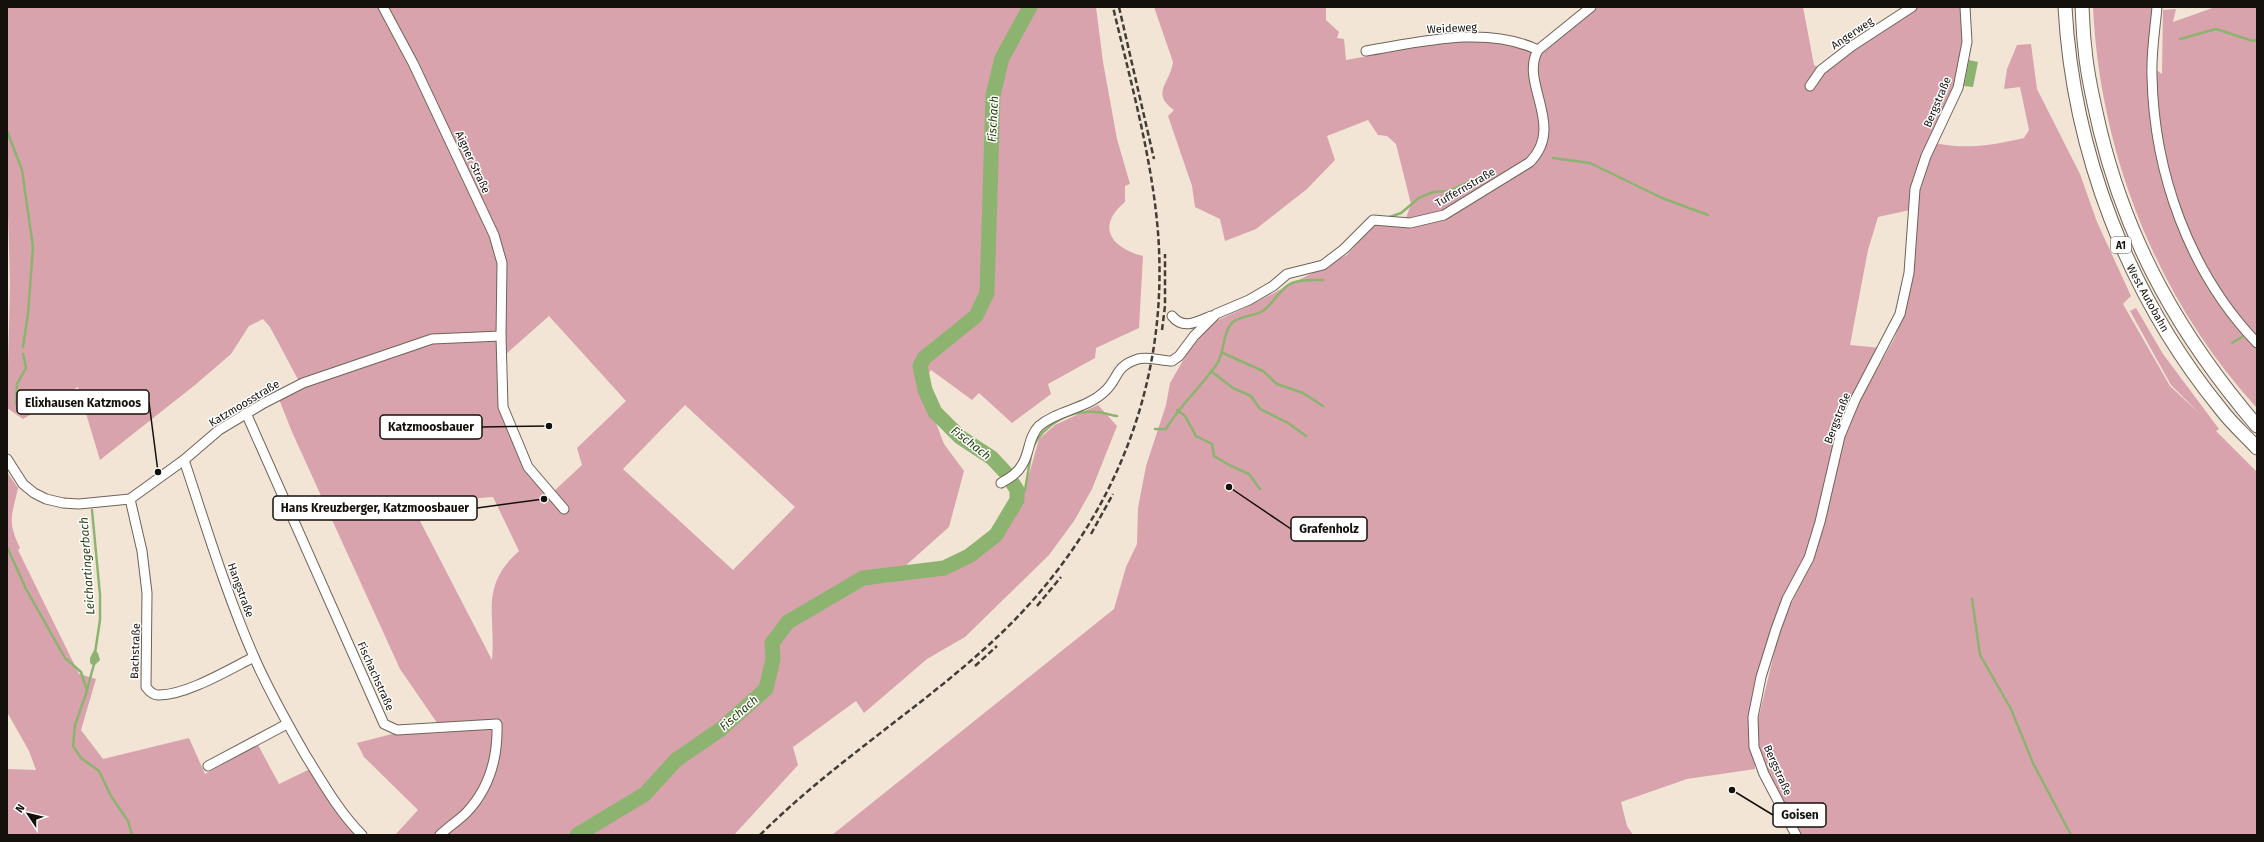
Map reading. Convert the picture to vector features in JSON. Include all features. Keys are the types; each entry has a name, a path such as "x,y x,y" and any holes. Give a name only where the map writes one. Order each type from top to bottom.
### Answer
{"highway":[{"name":"West Autobahn","path":"2065,7 2071,69 2079,113 2090,156 2108,214 2125,254 2159,320 2190,367 2220,409 2257,448"},
{"name":"West Autobahn","path":"2082,7 2085,49 2092,96 2112,174 2131,228 2149,268 2181,325 2206,363 2257,426"}],"street":[{"name":"Aigner Straße","path":"383,7 413,63 494,235 502,263 502,394 507,418 532,474 564,509"},
{"path":"1538,50 1591,7"},
{"name":"Angerweg","path":"1810,86 1820,70 1852,46 1912,7"},
{"name":"Bergstraße","path":"1796,835 1764,774 1754,747 1754,710 1776,629 1787,599 1809,558 1820,522 1840,436 1855,400 1900,314 1909,274 1915,189 1926,156 1958,88 1967,42 1965,7"},
{"path":"2158,7 2153,47 2153,97 2162,162 2170,194 2185,232 2208,277 2227,306 2257,343"},
{"name":"Weideweg","path":"1366,51 1459,38 1506,39 1538,50"},
{"name":"Tuffernstraße","path":"1002,483 1014,475 1023,465 1033,434 1039,426 1050,419 1091,401 1105,392 1117,372 1129,363 1140,358 1172,362 1179,356 1194,336 1216,314 1249,300 1273,286 1287,274 1323,264 1344,250 1374,220 1410,224 1444,215 1530,162 1540,149 1544,134 1544,119 1533,73 1533,62 1538,50"},
{"path":"1172,316 1177,323 1183,325 1216,314"},
{"name":"Katzmoosstraße","path":"130,499 184,460 219,430 303,384 410,345 432,339 501,336"},
{"name":"Fischachstraße","path":"246,414 384,724 397,730 497,724 498,743 493,768 483,792 465,814 440,835"},
{"path":"7,460 23,484 34,494 46,499 79,504 130,499"},
{"name":"Hangstraße","path":"184,460 228,591 254,657 287,724 336,804 362,835"},
{"name":"Bachstraße","path":"130,499 142,551 147,593 146,687 150,693 157,696 169,694 205,682 254,657"},
{"path":"208,766 287,724"}],"shaded area":[{"path":"7,7 1096,7 1103,62 1117,139 1130,184 1125,186 1125,202 1116,211 1109,228 1111,235 1123,248 1143,256 1139,328 1096,348 1095,358 1048,384 1051,394 1012,423 979,393 972,400 931,370 921,384 944,444 964,471 949,527 886,583 970,558 999,539 1021,503 1039,439 1055,425 1098,405 1117,426 1092,489 1074,521 1049,555 965,637 927,659 864,713 856,701 793,747 798,765 734,835 395,835 418,810 364,757 357,743 392,734 444,733 400,669 292,432 279,399 302,387 270,327 263,319 249,326 231,354 195,385 100,460 78,387 23,419 7,408 10,284 7,178","holes":["549,316 626,401 577,448 582,465 554,491 533,469 506,405 505,355","685,405 795,507 733,570 623,469","493,497 519,551 498,577 494,589 492,602 492,660 418,517 453,500"]},
{"path":"1154,7 1326,7 1326,20 1339,32 1337,38 1344,39 1346,60 1444,42 1502,42 1548,46 1598,7 1803,7 1814,65 1824,71 1917,7 1962,7 1962,45 1956,79 1938,123 1918,164 1910,210 1878,217 1868,250 1850,345 1881,348 1851,403 1817,523 1753,704 1755,769 1687,779 1621,802 1627,826 1633,835 832,835 1114,609 1126,567 1137,544 1138,508 1146,466 1166,405 1170,383 1189,350 1214,322 1247,307 1347,255 1373,225 1405,221 1411,204 1396,144 1387,136 1378,135 1368,120 1327,136 1335,160 1307,189 1256,229 1225,241 1220,219 1195,207 1192,186 1168,116 1174,110 1163,98 1163,88 1173,62"},
{"path":"2093,7 2153,7 2148,64 2162,74 2163,10 2176,9 2173,22 2215,7 2257,7 2257,408 2222,366 2190,320 2163,272 2140,222 2122,170 2108,116 2098,62"},
{"path":"2031,44 2037,89 2080,174 2097,222 2131,296 2123,304 2170,386 2201,415 2171,385 2130,311 2136,308 2163,354 2219,429 2216,431 2257,472 2257,835 1799,835 1764,766 1757,736 1758,720 1781,625 1808,568 1840,446 1858,403 1894,339 1903,317 1918,194 1935,143 1958,146 1980,146 2024,138 2029,130 2020,87 2004,89 2007,69 2017,45"},
{"path":"1969,60 1978,62 1973,87 1964,86"},
{"path":"7,472 18,488 12,525 20,548 18,550 79,674 96,679 81,730 103,759 189,738 205,774 258,745 279,784 310,769 358,835 7,835 7,769 36,770 29,751 7,712"},
{"path":"94,650 98,653 100,660 94,666 90,663 90,658"}],"waterway":[{"name":"Fischach","path":"577,835 645,794 676,760 721,729 766,689 773,659 772,643 788,622 863,578 944,568 969,556 996,535 1017,500 1017,490 1006,473 992,458 960,437 935,412 925,390 920,366 924,358 976,316 987,293 993,95 1002,58 1030,7"},
{"path":"2180,39 2216,29 2253,41 2257,40"},
{"name":"Leichartingerbach","path":"7,131 22,170 33,247 28,314 23,347"},
{"path":"1553,158 1590,163 1662,198 1708,215"},
{"path":"1387,218 1401,213 1419,198 1433,192 1449,191 1469,182"},
{"path":"1155,429 1166,429 1217,364 1220,359 1227,331 1233,322 1239,318 1261,312 1266,309 1287,285 1303,280 1323,280"},
{"path":"2232,343 2242,337"},
{"path":"1223,353 1263,371 1277,384 1303,393 1323,406"},
{"name":"Leichartingerbach","path":"16,404 17,384 26,368 23,354"},
{"path":"1211,371 1233,388 1251,396 1260,409 1288,423 1306,436"},
{"path":"1177,410 1185,416 1196,436 1212,444 1214,456 1249,474 1260,489"},
{"path":"1033,447 1051,425 1067,416 1086,412 1098,412 1117,416"},
{"path":"1017,500 1025,490 1031,455"},
{"name":"Leichartingerbach","path":"92,510 100,595 100,620 95,653"},
{"name":"Leichartingerbach","path":"7,547 26,589 65,658 81,672 87,691 75,725 73,746 81,758 99,771 111,796 128,821 132,835"},
{"path":"1972,599 1980,655 2011,709 2033,763 2071,835"},
{"name":"Leichartingerbach","path":"87,690 94,664"}],"railway":[{"path":"760,835 813,787 982,651 1027,607 1066,559 1099,508 1124,453 1143,396 1155,337 1160,275 1153,186 1138,109 1113,7"},
{"path":"1119,7 1154,159"},
{"path":"1162,330 1165,306 1165,254"},
{"path":"1091,534 1113,494"},
{"path":"1037,606 1061,577"},
{"path":"975,666 997,646"}],"place":[{"name":"Katzmoosbauer","path":"549,426"},
{"name":"Elixhausen Katzmoos","path":"158,472"},
{"name":"Grafenholz","path":"1229,487"},
{"name":"Hans Kreuzberger, Katzmoosbauer","path":"544,499"},
{"name":"Goisen","path":"1732,790"}]}
